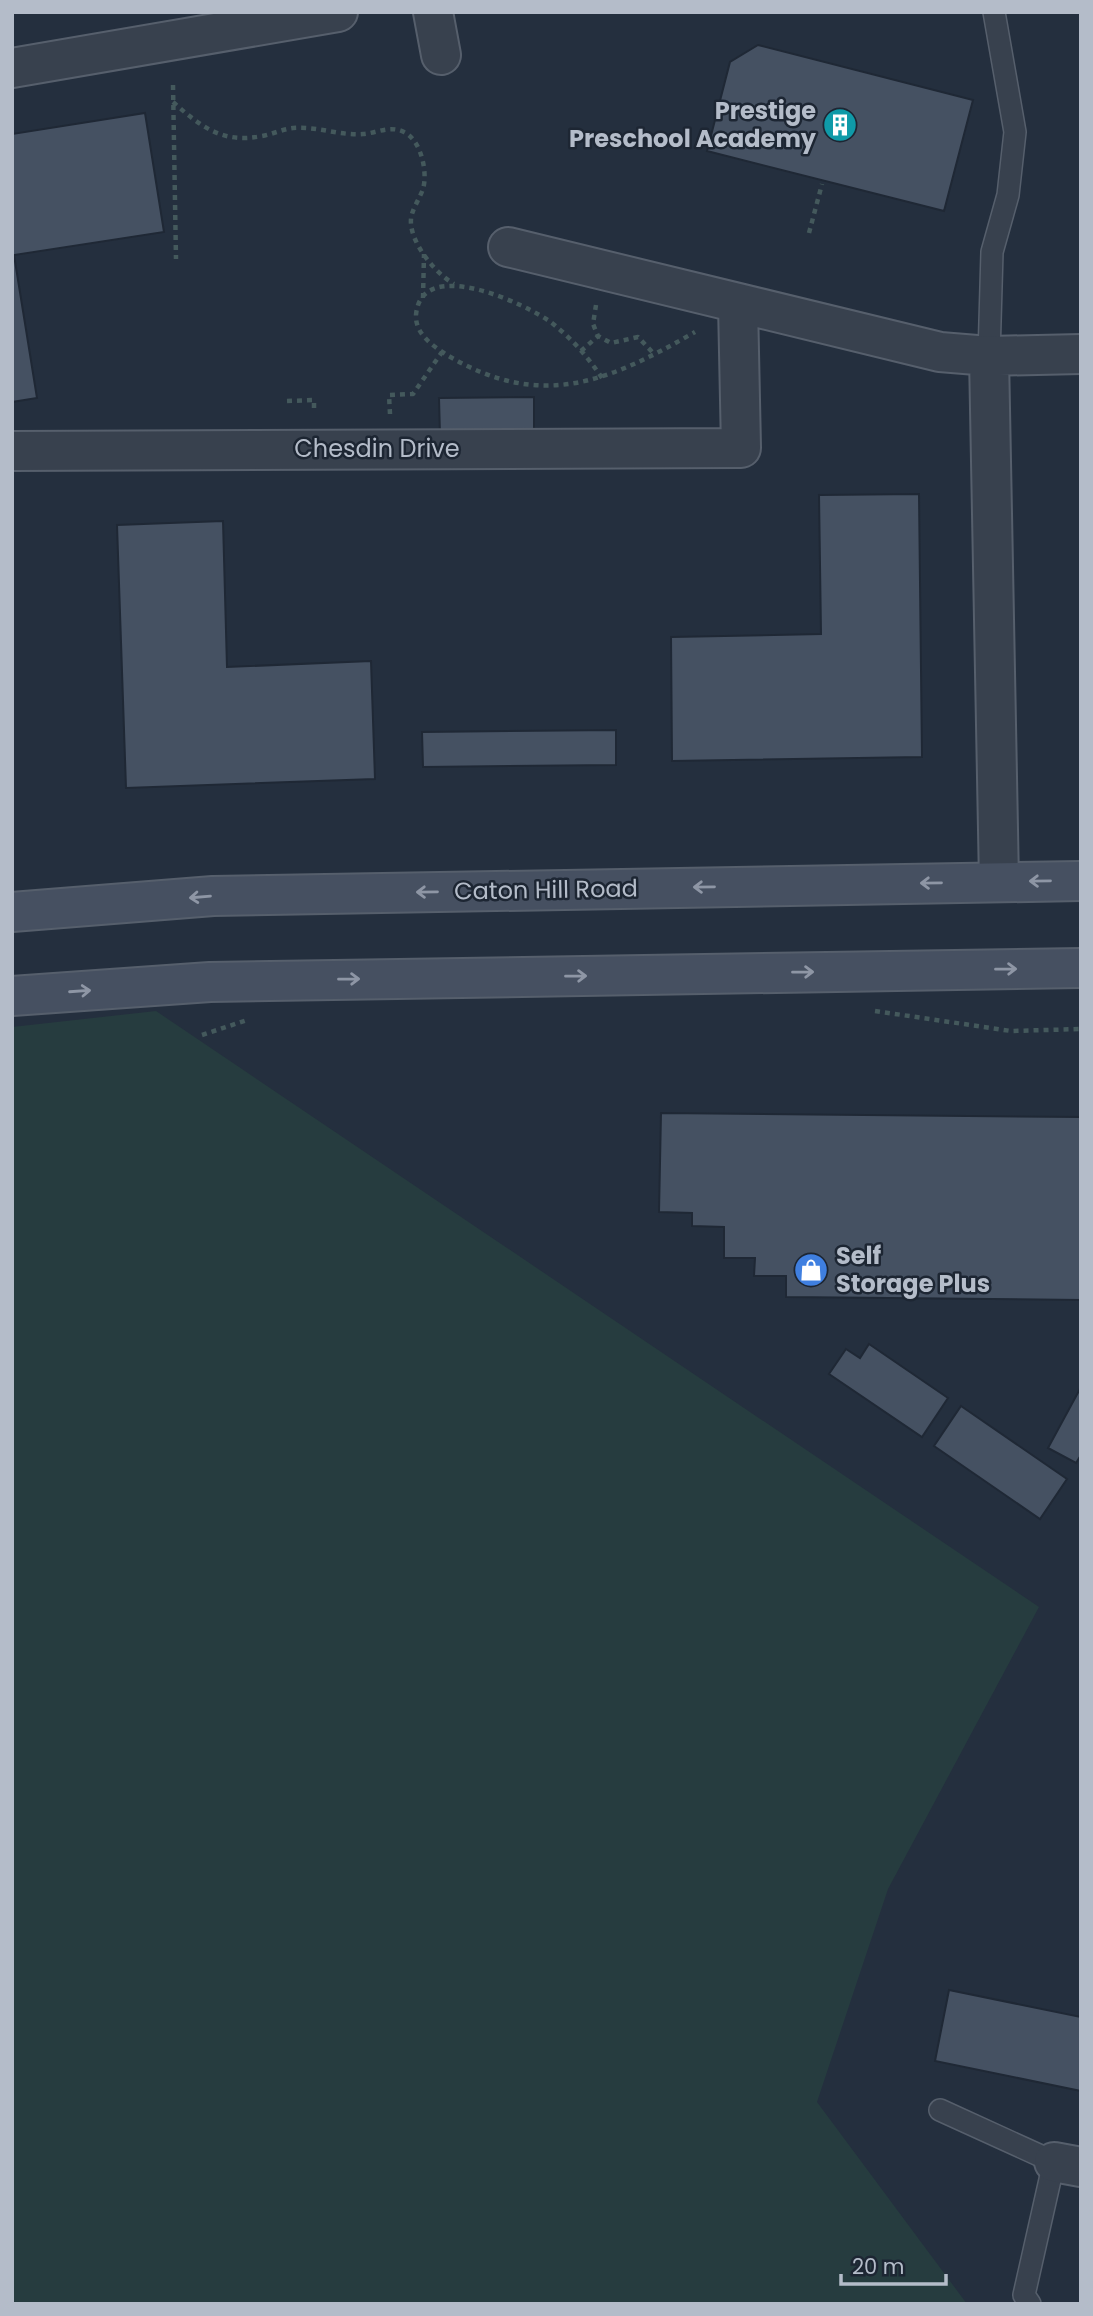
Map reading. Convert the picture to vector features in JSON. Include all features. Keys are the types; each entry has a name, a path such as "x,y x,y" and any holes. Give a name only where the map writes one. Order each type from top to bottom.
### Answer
{"main road":[{"name":"Caton Hill Road","path":"12,912 213,896 1081,881"},
{"path":"12,996 210,982 1081,968"}],"street":[{"path":"12,68 338,12"},
{"path":"433,12 441,55"},
{"path":"508,247 940,352 989,356 1081,354"},
{"name":"Chesdin Drive","path":"12,451 741,448 738,304"},
{"path":"989,356 999,882"}],"lane":[{"path":"989,356 992,253 1008,195 1015,132 994,12"},
{"path":"940,2110 1068,2164 1024,2295 1030,2304"}],"path":[{"path":"173,85 176,259"},
{"path":"173,102 200,125 229,138 247,139 294,128 359,135 383,129 403,131 417,144 423,166 423,189 411,220 424,253 443,276 456,286"},
{"path":"809,233 822,184"},
{"path":"424,253 423,298 417,312 419,329 442,352 475,371 520,383 555,385 602,378 655,355 695,332"},
{"path":"423,298 435,289 456,286 515,301 550,321 581,351 602,378"},
{"path":"596,304 593,324 598,336 611,343 638,337 655,355"},
{"path":"581,351 598,336"},
{"path":"386,422 390,418 389,395 413,394 442,352"},
{"path":"287,401 314,400 314,419"},
{"path":"866,1010 1011,1031 1081,1029"}],"green space":[{"path":"156,1011 1039,1607 888,1889 817,2102 967,2304 12,2304 12,1027"}],"building":[{"name":"Prestige Preschool Academy","path":"758,45 973,100 944,211 707,151 730,62"},
{"path":"145,113 164,232 14,255 37,398 12,402 12,134"},
{"path":"534,397 534,434 440,436 439,398"},
{"path":"919,494 922,757 672,761 671,637 821,634 819,495"},
{"path":"223,521 227,667 371,661 375,779 126,788 117,525"},
{"path":"616,730 616,765 423,767 422,732"},
{"path":"661,1113 1081,1117 1081,1300 786,1297 786,1276 754,1276 755,1258 724,1258 724,1227 692,1226 692,1213 659,1212"},
{"path":"869,1344 948,1398 922,1437 829,1374 846,1349 860,1358"},
{"path":"1081,1387 1081,1455 1076,1463 1048,1448"},
{"path":"961,1406 1067,1479 1040,1519 934,1446"},
{"path":"949,1990 1081,2017 1081,2091 935,2061"}],"place":[{"name":"Prestige Preschool Academy","path":"840,125"},
{"name":"Self Storage Plus","path":"811,1270"}]}
